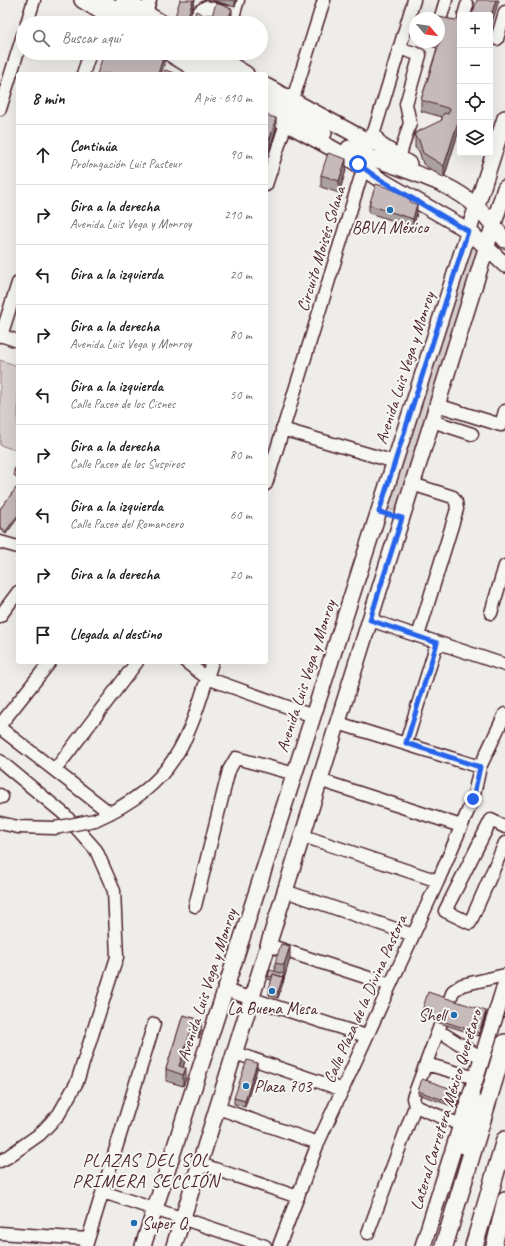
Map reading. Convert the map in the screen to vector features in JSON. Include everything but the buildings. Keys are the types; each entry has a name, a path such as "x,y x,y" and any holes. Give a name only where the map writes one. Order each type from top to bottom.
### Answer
{"highway":[{"path":"443,1246 505,1043"},
{"path":"443,1246 447,1209 468,1126 471,1098"},
{"path":"474,1246 505,1140"},
{"path":"474,1246 505,1163"}],"main road":[{"path":"82,0 101,12 145,12"},
{"path":"124,0 145,12"},
{"path":"180,60 200,72"},
{"path":"202,60 222,72"},
{"path":"225,60 243,72"},
{"path":"268,87 369,151 379,179 468,231 505,265"},
{"path":"268,99 392,164 439,182"},
{"path":"268,113 346,156 369,151 380,145 466,198 476,207 505,240"},
{"name":"Avenida Luis Vega y Monroy","path":"144,1246 505,118"},
{"path":"174,1246 505,188"},
{"path":"379,512 402,518"},
{"path":"327,672 352,679"},
{"name":"Lateral Carretera México Querétaro","path":"423,1246 471,1098 505,985"},
{"path":"494,1246 501,1233 505,1200"}],"street":[{"path":"29,16 34,0"},
{"path":"233,16 238,0"},
{"path":"292,102 324,0"},
{"name":"Circuito Moisés Solana","path":"413,12 414,0"},
{"path":"442,12 446,0"},
{"path":"196,16 206,7 227,16"},
{"path":"497,39 505,12"},
{"name":"Circuito Moisés Solana","path":"268,477 369,151 399,48 409,24"},
{"path":"445,27 452,30"},
{"path":"399,48 420,54 406,104 410,123 399,158"},
{"path":"0,109 13,83 18,60"},
{"path":"84,72 88,60"},
{"path":"269,163 286,123"},
{"path":"16,289 1,336 16,340"},
{"path":"437,405 501,425 505,411"},
{"path":"432,421 472,434"},
{"path":"282,429 395,462"},
{"path":"412,484 453,497 456,502 457,509 418,636"},
{"path":"0,542 16,546"},
{"path":"491,614 501,595 505,566"},
{"path":"0,616 16,595"},
{"path":"370,620 505,665"},
{"path":"406,743 437,643"},
{"path":"0,724 48,664"},
{"path":"55,770 135,664"},
{"path":"189,664 207,678 313,716"},
{"path":"0,823 18,827 55,828 95,820 138,797 168,768 188,737 211,664"},
{"name":"Calle Plaza de la Divina Pastora","path":"279,1246 318,1144 438,881 473,799 480,767 505,714"},
{"path":"338,723 480,767"},
{"path":"0,728 110,813"},
{"path":"195,906 229,770 236,758 295,774"},
{"path":"0,761 64,814 96,850 114,892 117,957 78,1082 59,1114 40,1134 6,1158 0,1160"},
{"path":"320,780 461,826"},
{"path":"505,827 491,820 445,911 470,923 505,843"},
{"path":"303,836 438,881"},
{"path":"285,891 413,935"},
{"path":"268,945 390,985"},
{"path":"368,1233 415,1106 413,1098 453,991 462,985 505,975"},
{"path":"225,990 366,1036"},
{"path":"0,1233 23,1240 87,1242 154,1024"},
{"path":"439,1031 482,1058"},
{"path":"235,1053 343,1090"},
{"path":"426,1064 476,1078"},
{"path":"415,1106 461,1125"},
{"path":"218,1108 318,1144"},
{"path":"200,1164 298,1197"},
{"path":"103,1192 265,1246"}],"shaded area":[{"path":"473,242 482,250 396,510 391,510 387,507"},
{"path":"0,360 16,365 16,450 0,445"}],"place":[{"name":"BBVA México","path":"390,210"},
{"name":"La Buena Mesa","path":"272,991"},
{"name":"Shell","path":"454,1015"},
{"name":"Plaza 703","path":"246,1086"},
{"name":"Super Q","path":"134,1223"}],"district":[{"name":"PLAZAS DEL SOL PRIMERA SECCIÓN","path":"146,1170"}],"route":[{"path":"358,164 379,179 468,231 379,512 402,518 370,620 437,643 406,743 480,767 473,799"}]}
